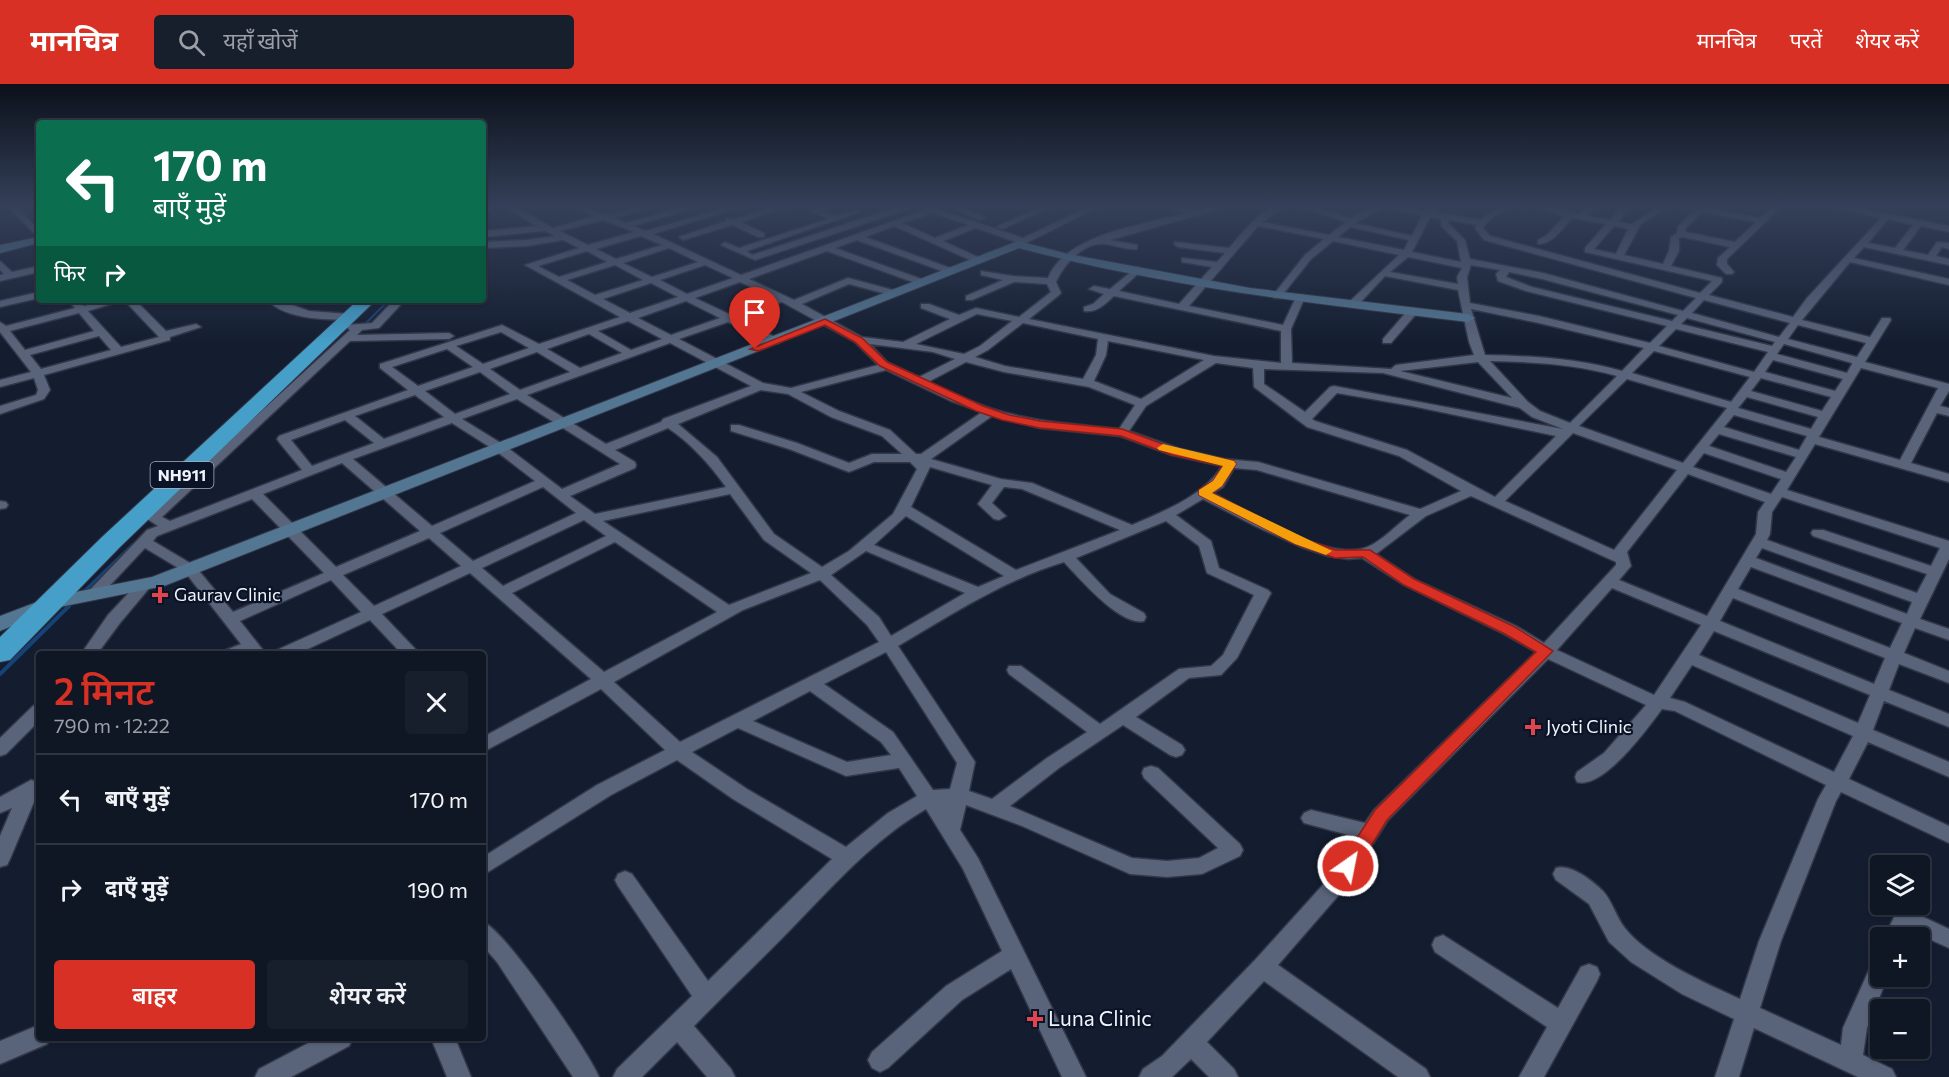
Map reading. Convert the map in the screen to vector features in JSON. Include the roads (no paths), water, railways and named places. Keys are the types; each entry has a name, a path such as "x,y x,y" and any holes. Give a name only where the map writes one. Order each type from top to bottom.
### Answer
{"highway":[{"name":"NH911","path":"0,653 111,542 349,327 366,303"}],"street":[{"path":"486,738 728,612 781,588 822,574 865,546 899,516 924,468 886,433 835,414 791,391 760,386 530,265 579,251"},
{"path":"592,251 774,341"},
{"path":"558,280 651,251"},
{"path":"682,251 783,298 825,321 859,340 888,366 919,382 990,412 1040,424 1122,433 1176,452 1230,464 1258,466 1420,513"},
{"path":"740,251 776,266"},
{"path":"754,257 771,251"},
{"path":"310,471 283,439 481,367 818,251"},
{"path":"836,251 921,282"},
{"path":"897,251 950,271"},
{"path":"952,251 1013,279 1052,281"},
{"path":"0,624 50,603 143,586 190,569 921,282 950,271 981,266 1001,251"},
{"path":"1050,251 1067,257 1277,296 1413,311 1516,314 1837,395"},
{"path":"919,382 984,348 1056,293 1052,281 1058,265 1067,257 1079,251"},
{"path":"1182,307 1233,251"},
{"path":"1277,296 1315,251"},
{"path":"1399,251 1508,269 1684,315 1848,377"},
{"path":"1463,251 1466,263 1462,277 1466,312 1481,358 1524,405 1567,431"},
{"path":"1532,251 1872,341"},
{"path":"1497,502 1719,280 1595,251"},
{"path":"1580,286 1622,257 1624,251"},
{"path":"1666,267 1674,251"},
{"path":"1729,251 1723,258 1722,265 1729,272"},
{"path":"1151,1077 1170,1064 1263,967 1337,883 1381,815 1546,651 1624,566 1620,552 1737,403 1811,300 1856,251"},
{"path":"1899,251 1949,262"},
{"path":"1914,274 1934,251"},
{"path":"1353,304 1383,273 1407,253"},
{"path":"1185,260 1220,265"},
{"path":"1848,260 1949,282"},
{"path":"594,299 706,262"},
{"path":"0,264 5,277 36,270"},
{"path":"1508,269 1501,274 1501,279 1528,289 1776,349 1858,362 1946,388 1933,408 1904,465"},
{"path":"1088,309 1097,306 1137,270"},
{"path":"1383,273 1463,288"},
{"path":"969,298 1013,279"},
{"path":"794,304 848,281 894,293"},
{"path":"1094,289 1286,329"},
{"path":"0,304 36,296"},
{"path":"1287,367 1286,329 1300,297"},
{"path":"94,594 152,533 344,458 783,298"},
{"path":"75,303 118,351"},
{"path":"0,410 40,397 44,390 38,374 4,334 108,303"},
{"path":"0,384 166,338 132,303"},
{"path":"277,303 290,310 349,327 448,341 519,395 630,465 560,495"},
{"path":"169,526 153,518 349,327 375,326 397,303"},
{"path":"925,306 959,319"},
{"path":"905,345 976,311 1214,359 1259,365 1383,370 1481,358 1587,364 1737,403 1825,416"},
{"path":"1387,341 1413,311"},
{"path":"1584,777 1609,760 1658,702 1688,657 1763,534 1765,512 1790,477 1848,377 1886,320"},
{"path":"164,335 196,327"},
{"path":"580,373 502,327 448,341 384,366 454,419 500,448 590,517 728,612"},
{"path":"589,330 631,354"},
{"path":"23,354 101,332"},
{"path":"1087,383 1101,355 1103,337"},
{"path":"859,340 934,349 1005,369 1087,383 1142,404"},
{"path":"1122,433 1142,404 1214,359"},
{"path":"1259,365 1258,385 1311,424 1403,453 1471,490 1623,560"},
{"path":"791,391 888,366"},
{"path":"1324,386 1331,368"},
{"path":"1383,370 1524,405"},
{"path":"606,449 760,386"},
{"path":"1305,418 1334,389 1567,431 1685,470 1948,546 1894,656 1850,763 1827,799 1770,941 1727,1077"},
{"path":"1737,403 1813,436 1949,478"},
{"path":"1933,408 1949,412"},
{"path":"735,428 793,446 849,468 872,458 924,458 990,412"},
{"path":"346,415 383,444"},
{"path":"667,423 684,433 712,460 769,537 822,574 873,621 966,762 950,831"},
{"path":"1717,429 1803,455"},
{"path":"1701,448 1790,477"},
{"path":"344,458 601,680 678,751 740,794 847,858"},
{"path":"916,459 1000,483 1013,482 1032,486 1060,502 1120,523 1132,530"},
{"path":"486,865 604,790 887,645 978,593 1043,564 1067,558 1167,515 1218,484 1230,464"},
{"path":"230,619 544,482"},
{"path":"999,516 985,504 1000,483"},
{"path":"289,651 471,567 590,517 734,489"},
{"path":"1203,493 1300,542 1335,554 1365,553 1420,513 1471,490"},
{"path":"254,493 409,651"},
{"path":"903,508 1015,576"},
{"path":"994,808 1185,673 1215,671 1229,658 1263,593 1212,570 1206,544 1167,515"},
{"path":"1818,533 1935,572"},
{"path":"500,592 617,536"},
{"path":"144,542 175,558 190,569 254,650"},
{"path":"1758,542 1921,600"},
{"path":"865,546 978,593"},
{"path":"1365,553 1409,582 1510,630 1546,651 1645,699 1679,706 1949,835"},
{"path":"1067,558 1105,597 1138,617"},
{"path":"1747,560 1949,635"},
{"path":"1610,582 1949,721"},
{"path":"91,651 114,619 143,586"},
{"path":"1729,591 1949,677"},
{"path":"1688,657 1949,770"},
{"path":"1015,670 1099,732"},
{"path":"811,683 887,737 904,760 972,864 1074,1077"},
{"path":"0,749 36,713"},
{"path":"1123,717 1176,750"},
{"path":"737,721 846,770 904,760"},
{"path":"625,1077 847,858 895,818 928,798 959,795 1130,866 1167,870 1202,866 1233,850 1151,773"},
{"path":"0,806 34,786"},
{"path":"0,859 34,786"},
{"path":"1311,818 1370,832"},
{"path":"1563,874 1596,898 1617,934 1639,955 1690,987 1884,1077"},
{"path":"625,880 706,998"},
{"path":"1899,927 1904,917 1924,927"},
{"path":"1930,930 1949,939"},
{"path":"486,934 505,955 587,1077"},
{"path":"1443,945 1562,1023"},
{"path":"880,1060 954,993 1015,955"},
{"path":"1263,967 1418,1077"},
{"path":"1532,1077 1589,974"},
{"path":"1850,1060 1855,1028 1873,987"},
{"path":"678,1025 723,1077"},
{"path":"0,1053 36,1037"},
{"path":"267,1077 335,1041"},
{"path":"444,1041 459,1077"},
{"path":"1190,1042 1226,1077"}],"waterway":[{"path":"362,327 386,303"},
{"path":"84,592 133,545"},
{"path":"0,674 69,606"}],"place":[{"name":"Gaurav Clinic","path":"160,595"},
{"name":"Jyoti Clinic","path":"1533,727"},
{"name":"Luna Clinic","path":"1035,1019"}]}
